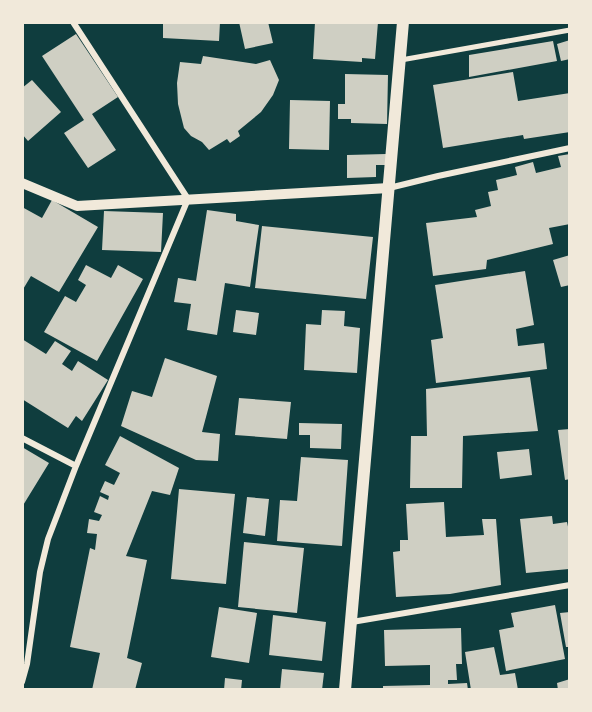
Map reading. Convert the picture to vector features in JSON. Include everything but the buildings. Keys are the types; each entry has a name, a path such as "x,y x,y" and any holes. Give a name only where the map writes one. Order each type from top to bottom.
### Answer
{"main road":[{"path":"345,690 403,22"}],"street":[{"path":"73,22 188,199"},
{"path":"401,60 570,30"},
{"path":"22,183 77,206 389,188 570,148"},
{"path":"22,682 27,664 39,572 46,546 76,466 188,199"},
{"path":"22,438 76,466"},
{"path":"352,622 570,585"}]}
